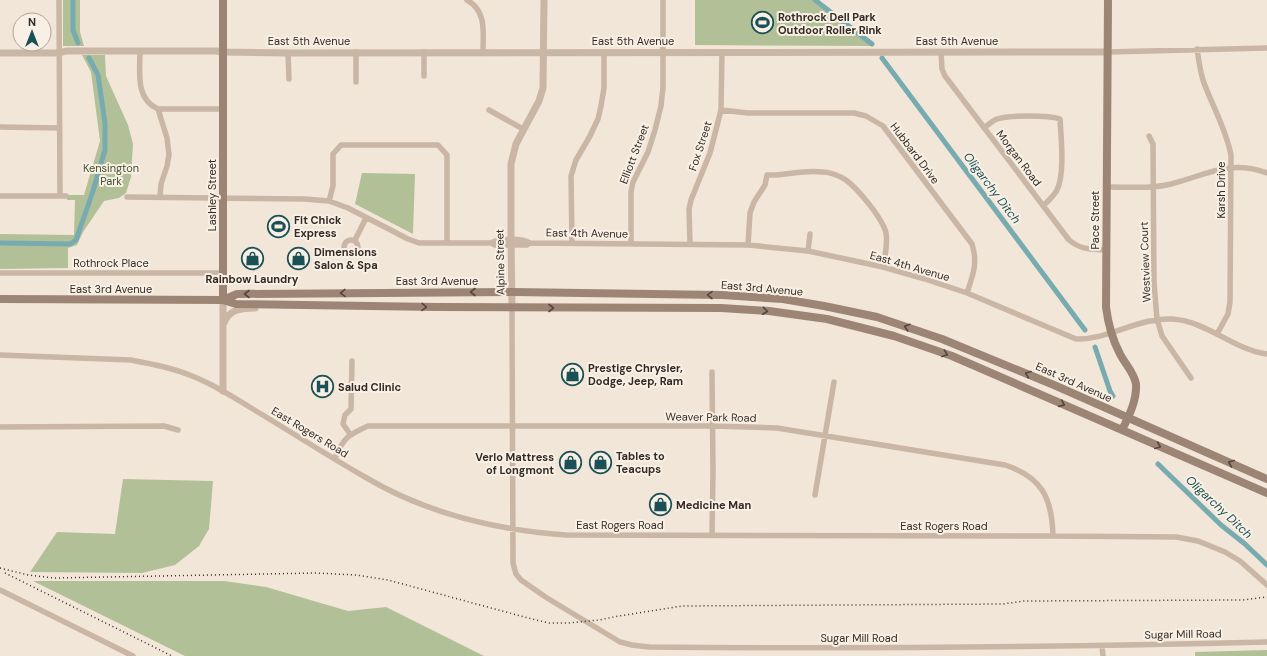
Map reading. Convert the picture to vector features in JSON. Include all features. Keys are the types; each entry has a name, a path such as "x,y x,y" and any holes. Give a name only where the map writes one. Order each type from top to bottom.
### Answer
{"main road":[{"name":"Lashley Street","path":"223,0 223,300"},
{"name":"Pace Street","path":"1108,0 1106,307 1111,333 1118,350 1132,372 1135,380 1135,395 1128,418 1122,430"},
{"name":"East 3rd Avenue","path":"223,300 237,294 512,292 735,295 844,309 891,322 942,339 1054,385 1267,479"},
{"name":"East 3rd Avenue","path":"0,300 223,300 236,304 280,305 512,308 721,308 769,311 827,320 894,336 952,356 1267,493"}],"street":[{"path":"0,196 63,196 59,128 59,0"},
{"path":"467,0 477,8 483,22 483,52"},
{"name":"Alpine Street","path":"513,530 511,164 516,144 542,94 544,80 544,0"},
{"name":"Elliott Street","path":"631,244 631,192 633,182 648,152 658,118 663,87 663,0"},
{"name":"East 5th Avenue","path":"0,52 1108,52 1267,48"},
{"name":"Karsh Drive","path":"1197,49 1200,72 1229,143 1231,155 1230,302 1228,314 1217,334"},
{"path":"140,51 140,88 142,95 152,106 158,109 223,109"},
{"path":"288,52 289,79"},
{"path":"356,52 356,82"},
{"path":"424,52 424,76"},
{"path":"572,243 571,176 576,160 590,136 599,112 604,88 604,52"},
{"name":"Fox Street","path":"690,243 690,200 710,153 721,110 722,52"},
{"name":"Morgan Road","path":"941,52 942,69 945,76 1069,240 1076,246 1084,249 1106,250"},
{"path":"158,109 167,138 169,155 167,166 160,184 160,197"},
{"path":"489,110 523,129"},
{"name":"Hubbard Drive","path":"721,110 748,113 854,113 866,116 883,126 972,244 976,261 975,269 967,293"},
{"path":"984,128 996,119 1004,117 1048,116 1060,119 1060,184 1056,192 1043,206"},
{"path":"0,128 59,128"},
{"name":"Westview Court","path":"1149,136 1153,144 1154,283 1158,319 1162,336 1191,378"},
{"path":"329,201 333,186 333,154 341,145 438,145 447,155 448,243"},
{"path":"1106,187 1153,187 1171,184 1212,170 1230,167 1244,167 1267,173"},
{"path":"748,245 750,213 754,202 765,185 768,174 778,175 793,172 824,172 845,179 859,192 882,222 887,241 883,267"},
{"name":"East 4th Avenue","path":"127,197 315,199 329,201 348,208 408,239 419,243 491,243 495,245 511,242 527,245 530,243 690,243 748,245 808,251 883,267 925,279 967,293 1076,339 1091,338 1158,319 1185,320 1202,326 1246,349 1267,354"},
{"path":"355,240 366,218"},
{"path":"808,251 810,234"},
{"name":"Rothrock Place","path":"0,273 223,273"},
{"name":"Lashley Street","path":"223,300 223,391"},
{"path":"223,327 226,317 239,309 269,308 280,305"},
{"name":"East Rogers Road","path":"0,355 131,360 175,370 194,377 223,391 335,458 365,478 412,501 463,519 513,530 566,535 1176,537 1191,539 1225,552 1240,561 1267,585"},
{"path":"350,434 343,424 345,416 351,409 352,361"},
{"path":"712,372 712,535"},
{"path":"815,495 834,382"},
{"path":"0,427 164,426 178,430"},
{"name":"Weaver Park Road","path":"335,458 340,445 350,434 368,426 770,427 826,435 1005,465 1015,468 1029,475 1042,489 1051,515 1053,536"},
{"name":"Sugar Mill Road","path":"513,530 513,563 516,574 521,580 547,598 613,638 632,645 649,647 744,648 1102,646 1267,642"},
{"path":"0,590 134,656"},
{"path":"1102,646 1103,656"}],"green space":[{"path":"63,0 80,0 80,32 84,46 63,46"},
{"path":"695,0 815,0 873,46 695,45"},
{"name":"Kensington Park","path":"82,55 105,55 106,76 128,125 133,144 131,177 126,193 119,198 104,201 83,232 77,245 68,248 68,268 0,269 0,234 74,235 75,200 67,200 67,195 84,195 100,141 91,72"},
{"path":"362,173 415,174 413,234 355,204"},
{"path":"123,479 213,481 209,529 199,546 175,565 142,573 30,572 57,532 115,534"},
{"path":"33,581 224,581 266,587 348,611 386,607 484,656 185,656"},
{"path":"1267,650 1267,656 1195,656 1195,652"}],"waterway":[{"path":"73,0 73,30 78,43"},
{"name":"Oligarchy Ditch","path":"815,0 872,44"},
{"path":"0,243 70,244 76,240 105,150 105,123 98,75 89,58"},
{"name":"Oligarchy Ditch","path":"882,58 1085,330"},
{"name":"Oligarchy Ditch","path":"1095,347 1113,396"},
{"name":"Oligarchy Ditch","path":"1158,464 1221,525 1245,544 1267,565"}],"railway":[{"path":"0,568 28,575 54,578 316,573 356,575 388,580 549,623 599,620 682,606 1003,604 1024,601 1243,600 1267,597"},
{"path":"5,573 172,656"}],"place":[{"name":"Rothrock Dell Park Outdoor Roller Rink","path":"762,23"},
{"name":"Fit Chick Express","path":"279,226"},
{"name":"Dimensions Salon & Spa","path":"298,258"},
{"name":"Rainbow Laundry","path":"252,259"},
{"name":"Prestige Chrysler, Dodge, Jeep, Ram","path":"573,374"},
{"name":"Salud Clinic","path":"322,387"},
{"name":"Tables to Teacups","path":"601,462"},
{"name":"Verlo Mattress of Longmont","path":"570,463"},
{"name":"Medicine Man","path":"661,505"}]}
